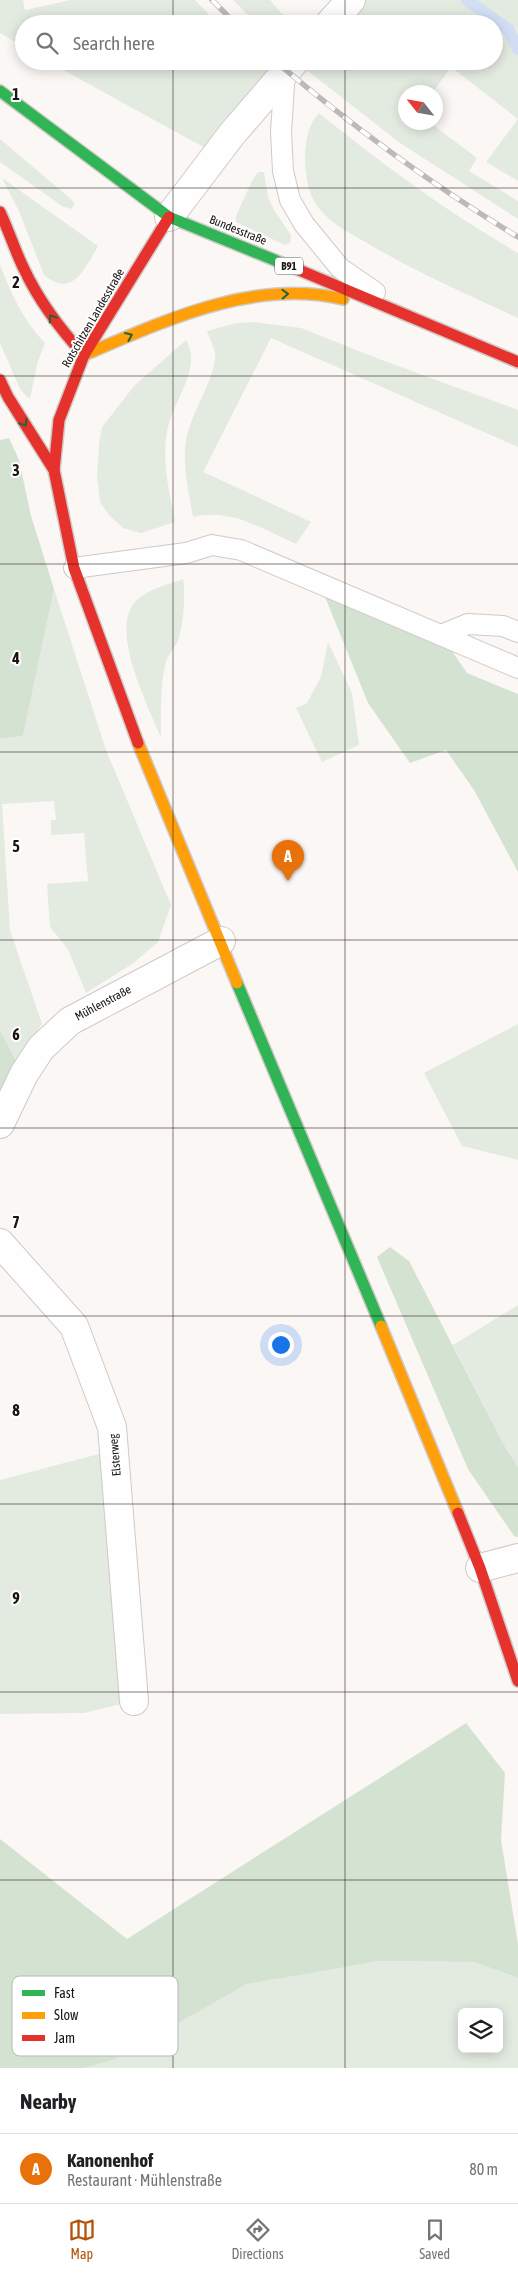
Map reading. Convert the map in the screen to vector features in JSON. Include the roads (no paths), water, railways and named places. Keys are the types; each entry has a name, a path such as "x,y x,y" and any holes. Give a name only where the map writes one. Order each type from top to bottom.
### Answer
{"main road":[{"name":"Bundesstraße","path":"0,91 169,217 410,315 518,362"},
{"path":"0,212 24,269 40,299 54,322 84,355 152,326 258,296 317,293 410,315"},
{"name":"Rotschitzen Landesstraße","path":"54,470 59,420 72,381 84,355 169,217"},
{"path":"0,380 8,397 54,470 74,568 150,776 445,1479 480,1568 518,1681"}],"street":[{"path":"337,15 351,0"},
{"path":"169,217 227,141 287,70"},
{"name":"Mühlenstraße","path":"0,1124 24,1074 41,1048 70,1021 220,941"},
{"name":"Elsterweg","path":"0,1243 74,1326 112,1427 134,1701"},
{"path":"480,1568 518,1558"}],"lane":[{"path":"289,70 281,132 283,171 290,200 304,224 340,268 410,315"},
{"path":"74,568 186,553 212,545 241,550 518,668"},
{"path":"441,635 468,624 503,626 518,632"}],"waterway":[{"path":"467,0 488,15"},
{"path":"503,25 508,29 518,49"}],"railway":[{"path":"212,0 227,15"},
{"path":"286,70 333,109 393,154 455,197 518,237"}],"place":[{"name":"Kanonenhof","path":"288,881"}]}
